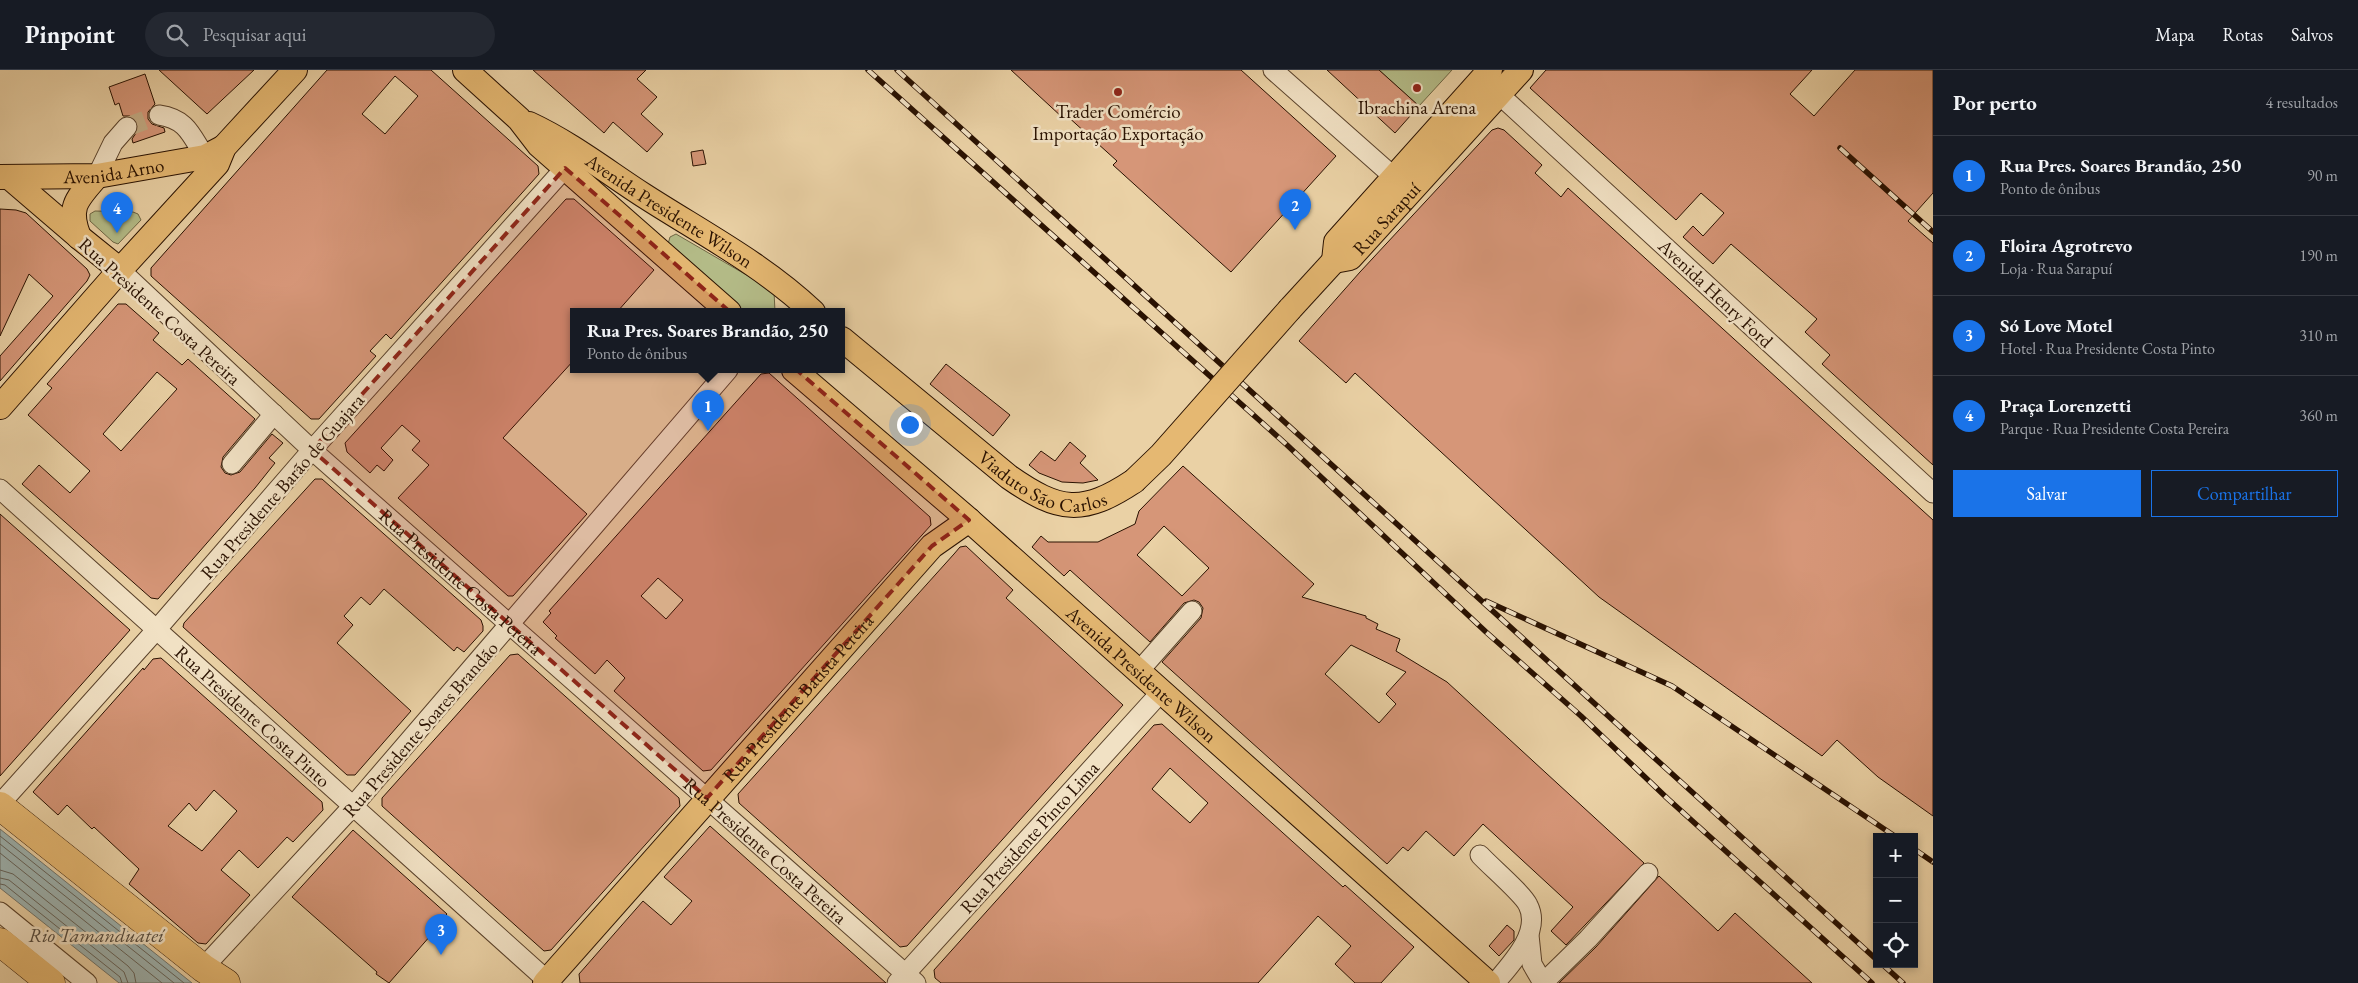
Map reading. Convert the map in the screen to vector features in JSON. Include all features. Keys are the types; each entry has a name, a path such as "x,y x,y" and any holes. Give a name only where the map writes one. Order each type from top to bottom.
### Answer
{"highway":[{"path":"0,805 203,968 226,983"},
{"path":"0,942 41,980"}],"main road":[{"path":"0,407 120,270 217,164 215,152 294,70"},
{"name":"Avenida Presidente Wilson","path":"465,70 519,119 539,145 724,308"},
{"name":"Rua Sarapuí","path":"1491,81 1411,192 1350,258 1334,261 1336,242 1393,176 1491,81 1521,70"},
{"name":"Avenida Presidente Wilson","path":"519,119 562,142 679,218 754,263 788,288 809,308"},
{"name":"Avenida Arno","path":"5,177 98,176 215,152"},
{"path":"79,238 73,222 75,204 98,176"},
{"name":"Rua Presidente Costa Pereira","path":"5,177 120,270"},
{"name":"Viaduto São Carlos","path":"845,341 1009,478 1030,492 1056,503 1081,506 1111,496 1134,481 1161,455 1334,261"},
{"path":"788,288 789,308"},
{"name":"Avenida Presidente Wilson","path":"797,373 969,520 1488,983"},
{"name":"Rua Presidente Batista Pereira","path":"932,546 950,504"},
{"name":"Rua Presidente Batista Pereira","path":"547,982 932,546 969,520"}],"street":[{"path":"1273,70 1411,192"},
{"name":"Avenida Henry Ford","path":"1491,81 1933,493"},
{"path":"159,114 174,117 184,123 215,152"},
{"path":"98,176 113,143 127,127"},
{"name":"Rua Presidente Barão de Guajara","path":"0,805 157,629 312,450 565,168"},
{"name":"Rua Presidente Costa Pereira","path":"120,270 312,450 708,798 906,980"},
{"name":"Rua Presidente Soares Brandão","path":"203,968 353,806 725,373"},
{"path":"232,464 274,414"},
{"name":"Rua Presidente Costa Pinto","path":"0,489 547,982"},
{"path":"1139,671 1192,611"},
{"name":"Rua Presidente Pinto Lima","path":"906,980 1162,691"},
{"path":"1480,855 1528,904 1532,919 1529,935 1532,964 1543,983 1593,933 1648,873"},
{"path":"0,912 87,983"},
{"path":"1495,983 1509,966 1529,935"}],"highlighted area":[{"path":"565,168 969,520 932,546 707,798 312,450"}],"green space":[{"name":"Ibrachina Arena","path":"1379,70 1452,70 1419,106"},
{"path":"95,211 133,212 138,214 141,220 118,244 113,242 90,221 90,214"},
{"path":"676,234 774,291 775,308 735,308 668,244 670,237"}],"water":[{"name":"Rio Tamanduateí","path":"0,829 192,983 119,983 0,888"}],"building":[{"path":"159,70 254,70 207,114"},
{"path":"327,70 431,70 538,166 539,174 391,339 386,334 370,351 376,356 319,419 311,419 151,276 151,268","holes":["395,76 418,96 385,134 362,114"]},
{"path":"533,70 646,70 637,79 657,97 641,114 663,134 647,152 613,122 604,133"},
{"path":"1011,70 1241,70 1336,156 1231,272 1113,165 1117,161 1066,115 1063,118"},
{"path":"1327,70 1379,70 1419,106 1395,133"},
{"path":"1546,70 1812,70 1790,94 1814,116 1855,70 1933,70 1933,193 1908,221 1933,243 1933,465 1822,364 1830,355 1805,332 1817,319 1731,244 1713,264 1683,237 1693,226 1703,236 1724,213 1701,193 1676,220 1530,88"},
{"path":"145,74 155,104 148,112 148,119 152,124 164,128 165,132 133,143 132,139 138,130 137,123 130,116 123,116 119,103 115,105 109,87"},
{"path":"1498,128 1504,130 1542,165 1535,173 1561,197 1568,188 1933,520 1933,816 1878,777 1837,740 1822,756 1599,597 1355,373 1346,383 1299,341 1360,272 1492,130"},
{"path":"703,150 706,164 693,166 691,152"},
{"path":"566,199 574,199 654,270 621,308 570,308 570,364 503,438 587,514 513,596 508,596 398,498 429,465 412,450 420,441 402,425 381,448 393,460 384,471 377,465 370,473 347,452 345,443"},
{"path":"0,209 26,213 87,269 90,275 87,281 0,381 0,356 53,296 29,274 0,336"},
{"path":"118,304 126,304 159,333 153,340 182,365 188,359 255,419 223,457 221,467 225,473 231,475 240,472 272,434 283,443 269,458 275,463 255,488 158,599 151,598 22,484 39,465 70,493 90,471 28,415 52,388 47,384","holes":["157,372 177,389 121,451 103,434"]},
{"path":"946,364 1010,415 993,436 930,384"},
{"path":"769,373 930,517 931,525 711,770 703,771 614,691 625,678 607,660 595,674 555,638 557,636 543,622 551,613 549,611 761,374","holes":["658,578 683,600 666,619 641,596"]},
{"path":"1070,442 1086,456 1080,463 1098,480 1083,483 1062,482 1039,473 1029,465 1041,451 1055,461"},
{"path":"1183,466 1314,584 1302,597 1366,616 1366,618 1378,624 1376,629 1400,639 1396,651 1447,682 1644,863 1566,945 1551,931 1573,907 1483,824 1454,856 1426,831 1408,851 1403,847 1387,864 1162,662 1201,618 1203,608 1199,602 1194,600 1184,603 1150,642 1070,570 1064,576 1032,547 1041,536 1048,542 1098,542 1135,524 1139,511","holes":["1164,526 1209,568 1182,596 1137,555","1351,645 1406,672 1386,694 1396,704 1379,723 1325,674"]},
{"path":"315,479 322,479 481,620 483,626 483,631 464,652 457,647 454,651 384,589 370,605 361,597 344,616 353,625 337,643 411,711 355,775 347,775 183,627 184,623"},
{"path":"0,514 130,630 0,776"},
{"path":"966,546 1013,590 1006,598 1123,705 907,946 900,947 739,803 738,794 960,547"},
{"path":"518,654 679,798 680,806 551,950 544,951 382,806 382,798 510,655"},
{"path":"161,658 322,802 323,810 293,842 287,837 258,868 239,850 221,870 250,895 206,944 198,943 129,884 139,869 94,827 92,829 67,805 58,815 33,792 153,659","holes":["214,790 237,811 202,851 168,826 189,803 196,811"]},
{"path":"1162,724 1343,887 1345,885 1414,947 1381,983 1355,983 1335,964 1351,946 1318,916 1258,983 941,983 935,978 934,970 1154,725","holes":["1170,768 1208,803 1190,823 1152,789"]},
{"path":"710,826 886,983 580,983 579,974 643,901 671,925 692,901 664,877"},
{"path":"353,830 447,914 443,918 445,919 389,983 376,974 377,972 292,897"},
{"path":"1659,876 1718,931 1735,913 1812,983 1559,983 1596,947"},
{"path":"1507,925 1514,931 1514,940 1499,956 1489,946"}],"tunnel":[{"path":"127,127 159,115"}],"railway":[{"path":"868,70 1287,445 1486,632 1581,716 1668,799 1872,983"},
{"path":"897,70 1873,956"},
{"path":"1840,148 1933,232"},
{"path":"1486,601 1672,686 1890,833"},
{"path":"1918,852 1933,862"},
{"path":"1886,968 1903,983"}],"place":[{"name":"Ibrachina Arena","path":"1417,88"},
{"name":"Trader Comércio Importação Exportação","path":"1118,92"},
{"name":"Floira Agrotrevo","path":"1295,230"},
{"name":"Praça Lorenzetti","path":"117,233"},
{"name":"Rua Pres. Soares Brandão, 250","path":"708,431"},
{"name":"Só Love Motel","path":"441,955"}]}
